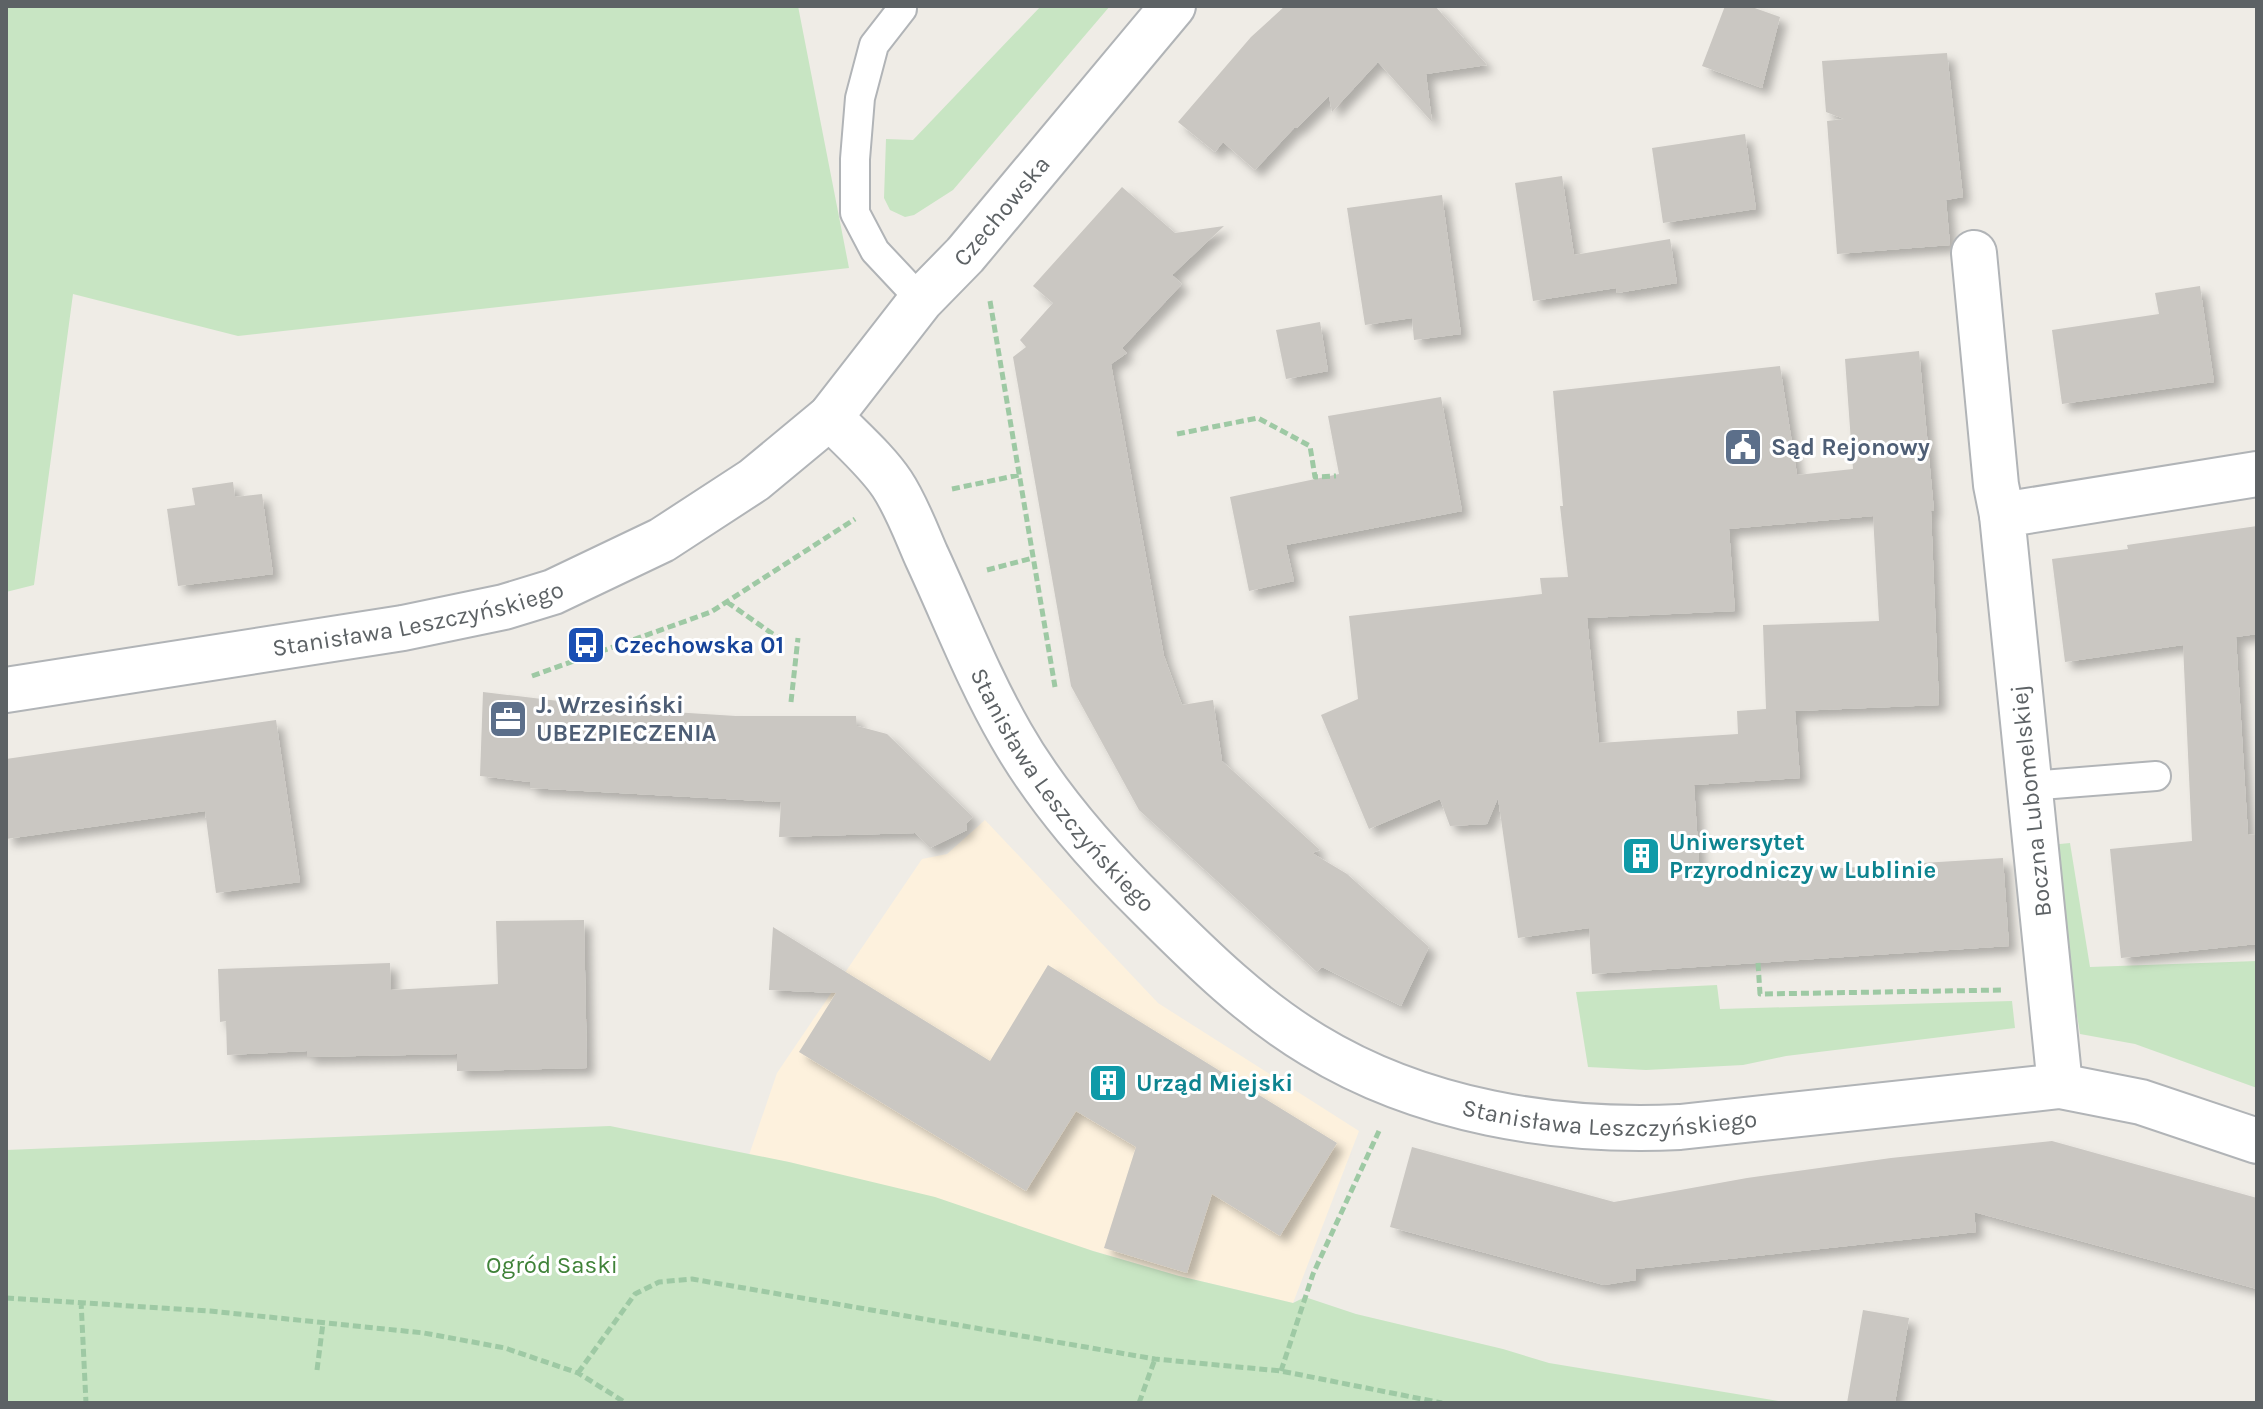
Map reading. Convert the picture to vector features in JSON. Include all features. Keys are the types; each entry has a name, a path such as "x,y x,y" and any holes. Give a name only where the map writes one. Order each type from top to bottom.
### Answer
{"street":[{"name":"Czechowska","path":"830,417 921,300 965,255 1173,6"},
{"name":"Boczna Lubomelskiej","path":"1974,253 2060,1086"},
{"name":"Stanisława Leszczyńskiego","path":"6,690 403,628 504,607 553,592 627,558 707,513 779,461 830,417 891,483 988,693 1011,737 1059,806 1127,885 1203,958 1276,1020 1336,1058 1382,1080 1455,1105 1533,1120 1605,1127 1680,1127 2060,1086 2141,1102 2257,1141"},
{"path":"2002,515 2257,474"}],"lane":[{"path":"903,7 874,45 860,98 855,213 875,251 921,300"},
{"path":"2029,786 2156,776"}],"path":[{"path":"990,301 1055,687"},
{"path":"1177,434 1258,418 1310,446 1315,477 1336,476"},
{"path":"952,489 1019,475"},
{"path":"532,676 711,612 855,519"},
{"path":"986,570 1033,558"},
{"path":"727,602 777,637"},
{"path":"791,702 798,638"},
{"path":"1758,963 1760,994 2007,990"},
{"path":"1281,1371 1313,1274 1381,1126"},
{"path":"578,1373 635,1294 659,1282 692,1279 1155,1359 1281,1371 1442,1403"},
{"path":"6,1298 81,1301 424,1333 505,1348 578,1373 626,1403"},
{"path":"81,1301 86,1403"},
{"path":"317,1370 323,1323"},
{"path":"1139,1403 1155,1359"},
{"path":"609,1394 610,1403"}],"shaded area":[{"path":"985,820 1158,1003 1359,1131 1293,1303 1179,1276 789,1162 749,1155 777,1073 922,859 947,854"}],"green space":[{"path":"6,6 798,6 849,268 238,336 73,294 34,585 6,592"},
{"path":"1041,6 1110,6 953,190 914,215 905,217 890,210 884,198 886,139 913,140"},
{"path":"2070,843 2090,967 2257,961 2257,1088 2135,1044 2080,1034 2050,845"},
{"path":"1717,985 1720,1009 2012,1001 2015,1028 1786,1056 1743,1065 1646,1070 1588,1067 1576,992"},
{"name":"Ogród Saski","path":"610,1126 789,1162 935,1197 1093,1251 1179,1276 1293,1303 1305,1297 1356,1314 1549,1363 1791,1403 6,1403 6,1150"}],"building":[{"path":"1285,6 1435,6 1487,65 1426,74 1432,122 1378,62 1332,112 1329,96 1255,170 1223,142 1215,152 1178,122 1251,37"},
{"path":"1725,6 1749,6 1780,17 1762,88 1702,66"},
{"path":"1947,53 1963,197 1946,200 1950,245 1837,254 1827,121 1844,119 1826,112 1822,61"},
{"path":"1745,134 1756,209 1663,223 1652,148"},
{"path":"1562,176 1574,255 1670,239 1677,283 1617,293 1616,288 1533,301 1515,183"},
{"path":"1122,187 1175,233 1224,226 1172,275 1182,284 1122,348 1127,353 1111,364 1164,656 1182,705 1213,700 1222,761 1320,850 1312,853 1347,874 1429,947 1401,1006 1322,967 1317,972 1139,810 1071,686 1013,357 1026,347 1020,340 1053,303 1033,286"},
{"path":"1442,195 1461,334 1414,340 1412,318 1365,325 1347,208"},
{"path":"2200,286 2214,382 2062,404 2052,330 2159,314 2155,293"},
{"path":"1320,322 1328,371 1286,379 1276,330"},
{"path":"1919,351 1934,511 1931,511 1939,705 1795,711 1800,778 1694,785 1700,877 2003,858 2009,946 1592,974 1589,928 1518,938 1498,798 1487,824 1450,826 1440,799 1369,829 1321,715 1358,699 1349,616 1542,594 1540,578 1568,577 1553,391 1780,366 1797,475 1853,469 1845,359","holes":["1873,516 1879,621 1763,625 1766,709 1737,711 1738,734 1599,743 1587,618 1735,611 1729,529"]},
{"path":"1441,397 1462,511 1286,545 1294,581 1249,591 1230,497 1339,474 1328,416"},
{"path":"233,482 235,497 262,494 273,574 178,586 167,509 195,505 192,488"},
{"path":"2257,526 2257,634 2236,637 2248,835 2257,834 2257,944 2121,958 2110,849 2192,841 2183,645 2065,662 2052,559"},
{"path":"483,692 625,709 736,716 856,716 857,726 887,734 973,817 966,824 967,830 930,848 915,833 779,837 781,802 530,788 530,782 480,776"},
{"path":"276,720 300,882 216,893 205,811 6,839 6,759"},
{"path":"584,920 587,1068 457,1071 457,1054 307,1057 307,1051 227,1055 226,1021 220,1022 218,969 390,963 391,990 498,984 496,921"},
{"name":"Urząd Miejski","path":"773,927 990,1061 1048,965 1337,1143 1280,1236 1212,1194 1187,1273 1104,1248 1136,1147 1076,1111 1026,1191 799,1052 836,993 769,990"},
{"path":"2052,1141 2257,1198 2257,1289 1974,1212 1976,1232 1636,1269 1636,1280 1604,1285 1390,1227 1412,1147 1614,1202 1747,1178 1891,1158"},
{"path":"1863,1310 1909,1318 1895,1403 1847,1403"}],"place":[{"name":"Sąd Rejonowy","path":"1743,447"},
{"name":"Czechowska 01","path":"586,645"},
{"name":"J. Wrzesiński UBEZPIECZENIA","path":"508,719"},
{"name":"Uniwersytet Przyrodniczy w Lublinie","path":"1641,856"},
{"name":"Urząd Miejski","path":"1108,1083"}]}
